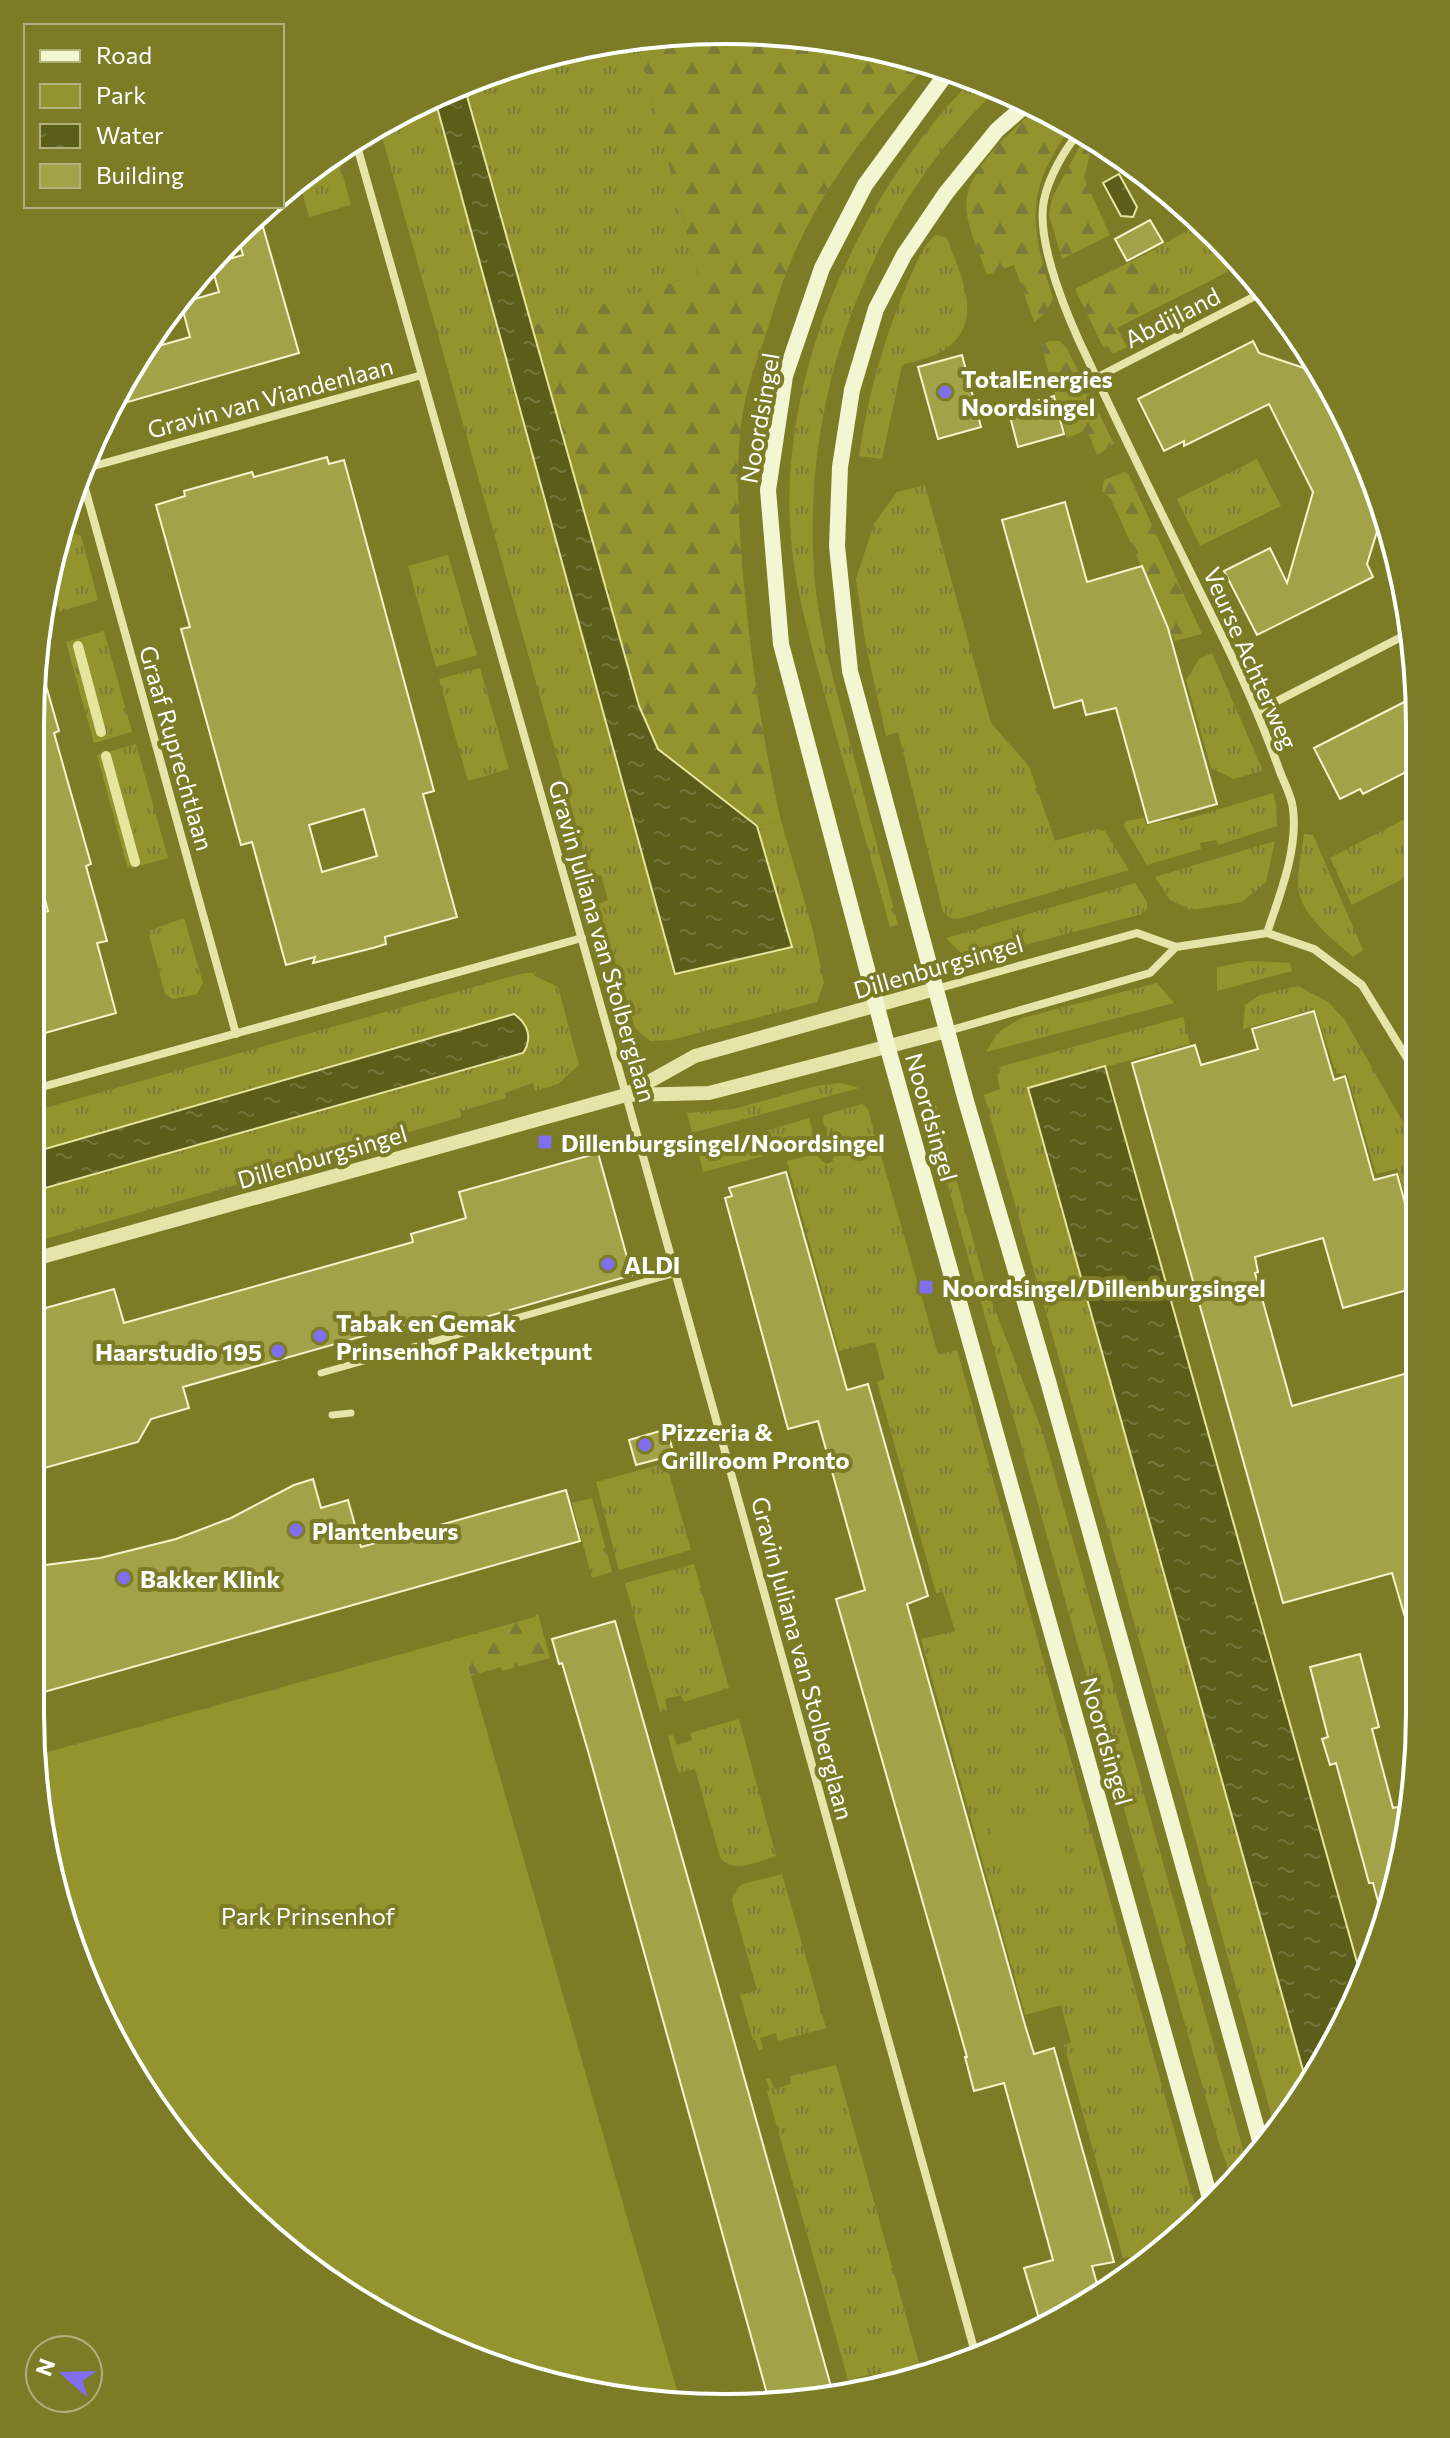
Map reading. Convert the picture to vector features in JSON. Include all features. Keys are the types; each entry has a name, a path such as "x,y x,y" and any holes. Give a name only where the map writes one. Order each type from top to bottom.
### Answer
{"main road":[{"name":"Noordsingel","path":"942,79 865,185 822,268 785,376 768,490 781,644 887,1045 1209,2193"},
{"name":"Noordsingel","path":"1019,111 997,130 946,193 904,255 876,309 852,390 840,467 837,546 850,671 935,989 1259,2136"}],"street":[{"name":"Veurse Achterweg","path":"1074,140 1055,170 1043,201 1049,255 1068,318 1258,711 1293,808 1287,867 1267,933"},
{"name":"Gravin Juliana van Stolberglaan","path":"359,152 676,1273 973,2347"},
{"name":"Abdijland","path":"1096,378 1254,297"},
{"name":"Gravin van Viandenlaan","path":"94,468 422,375"},
{"name":"Graaf Ruprechtlaan","path":"87,489 236,1034"},
{"path":"1258,711 1400,638"},
{"name":"Dillenburgsingel","path":"44,1256 626,1095 695,1056 1137,933 1176,947 1267,933"},
{"path":"1267,933 1314,949 1362,985 1406,1056"},
{"path":"44,1086 582,938"},
{"name":"Dillenburgsingel","path":"626,1095 709,1093 947,1031 1150,973 1176,947"},
{"path":"321,1373 676,1273"},
{"path":"332,1415 351,1413"}],"green space":[{"path":"680,45 770,45 858,57 920,73 847,161 798,244 745,402 738,473 743,575 758,699 781,821 757,826 658,749 639,706 532,326 698,275 639,50"},
{"path":"639,50 698,275 532,326 467,95 549,67"},
{"path":"965,88 989,97 952,137 912,192 878,252 851,314 831,380 818,447 813,515 817,602 832,676 898,925 890,927 801,604 791,539 790,477 798,414 813,351 834,290 862,231 895,175 933,124"},
{"path":"437,108 674,973 792,947 757,826 781,821 812,927 824,983 817,1002 671,1040 650,1041 635,1028 598,904 608,900 601,875 591,877 382,137"},
{"path":"1028,115 1066,135 1056,149 1039,190 1036,229 1053,298 1046,313 1034,322 1014,265 987,275 968,223 967,199 971,184 1001,142"},
{"path":"1080,144 1091,151 1084,178 1110,235 1062,259 1049,215 1052,198"},
{"path":"340,164 351,205 309,217 302,191"},
{"path":"1191,228 1231,270 1164,304 1144,255"},
{"path":"936,235 947,238 964,284 967,315 963,329 954,342 939,353 902,365 882,459 859,456 872,387 893,321 921,254"},
{"path":"1144,255 1164,304 1117,328 1127,347 1113,354 1108,346 1103,347 1075,289"},
{"path":"1059,341 1066,347 1114,444 1097,455 1087,430 1067,438 1041,345"},
{"path":"1257,459 1281,506 1200,546 1177,499"},
{"path":"1127,471 1202,634 1175,641 1111,499 1102,491 1104,480"},
{"path":"925,485 991,723 1029,766 1055,841 1096,829 1105,831 1129,870 958,919 950,918 943,912 898,732 886,736 865,641 856,579 874,524 897,492"},
{"path":"72,532 81,536 98,600 58,612 57,592"},
{"path":"448,555 477,655 436,667 408,566"},
{"path":"104,631 132,732 94,743 66,642"},
{"path":"1212,653 1263,771 1233,779 1211,768 1186,680 1199,659"},
{"path":"480,668 509,769 468,781 439,679"},
{"path":"136,744 168,858 128,869 97,755"},
{"path":"1273,793 1277,826 1218,845 1216,840 1200,843 1201,849 1147,865 1124,826 1125,821 1144,818 1146,825 1179,818 1180,821"},
{"path":"1406,818 1406,877 1352,905 1330,858"},
{"path":"1304,834 1313,835 1363,950 1353,957 1318,925 1304,906 1298,878"},
{"path":"1275,841 1266,882 1242,902 1191,910 1170,900 1155,877"},
{"path":"1135,883 1147,902 1147,909 1142,914 983,956 962,954 946,938"},
{"path":"184,918 203,983 197,994 173,999 165,994 148,931"},
{"path":"1250,961 1290,963 1292,971 1217,991 1217,967"},
{"path":"536,972 535,976 558,987 579,1065 558,1084 535,1091 533,1083 505,1093 506,1098 461,1111 461,1117 406,1133 406,1137 44,1239 44,1188 523,1053 529,1043 527,1031 513,1014 44,1149 44,1108"},
{"path":"1157,983 1174,1003 986,1052 998,1032 1022,1018"},
{"path":"1298,986 1328,1002 1345,1020 1406,1128 1406,1196 1397,1169 1376,1174 1347,1074 1336,1073 1315,1009 1243,1029 1245,1005 1260,995"},
{"path":"1183,1017 1190,1044 1028,1088 1303,2072 1272,2118 984,1095 1000,1089 999,1067"},
{"path":"840,1083 859,1088 692,1133 687,1113 734,1109 816,1086"},
{"path":"862,1104 868,1109 876,1139 831,1150 824,1115"},
{"path":"936,1105 986,1287 1043,1433 1244,2153 1229,2171 1218,2141 926,1108"},
{"path":"809,1118 815,1142 703,1172 698,1151"},
{"path":"878,1145 938,1354 957,1350 1195,2206 1131,2260 1123,2258 1064,2045 1071,2043 1061,2005 1025,2015 921,1639 955,1631 943,1592 936,1593 877,1382 885,1379 875,1342 839,1351 787,1161 815,1154 826,1164 833,1161 833,1157"},
{"path":"666,1463 691,1550 619,1570 596,1482"},
{"path":"592,1498 612,1572 592,1578 572,1503"},
{"path":"694,1564 729,1688 684,1702 681,1695 665,1699 667,1710 660,1712 625,1583"},
{"path":"537,1610 550,1658 467,1677 51,1809 45,1753 535,1617"},
{"name":"Park Prinsenhof","path":"460,1638 678,2393 592,2381 549,2371 506,2358 424,2324 384,2303 310,2253 243,2195 185,2128 159,2091 135,2054 96,1974 80,1932 57,1846 45,1754"},
{"path":"739,1719 776,1856 739,1866 731,1865 720,1857 695,1769 678,1773 668,1736 673,1735 677,1745 692,1740 690,1733"},
{"path":"1052,1805 1071,1870 1008,1889 988,1824"},
{"path":"782,1874 826,2028 778,2041 776,2033 760,2038 763,2049 759,2051 740,1995 757,1990 732,1901 734,1890 743,1884"},
{"path":"836,2065 920,2365 873,2377 872,2374 856,2378 857,2381 848,2380 767,2091 770,2090 766,2079 770,2078 774,2089 791,2084 790,2076"}],"water":[{"path":"467,95 639,706 658,749 757,826 792,947 675,974 437,108"},
{"path":"1119,174 1137,207 1133,217 1121,216 1103,183"},
{"path":"514,1014 528,1032 523,1053 44,1188 44,1149"},
{"path":"1105,1066 1358,1964 1336,2014 1303,2072 1028,1088"}],"building":[{"path":"1150,220 1163,242 1127,261 1115,239"},
{"path":"263,225 299,353 125,403 160,346 190,337 185,310 194,299 219,292 214,275 228,259 243,255 240,246"},
{"path":"1253,341 1259,353 1304,368 1336,424 1370,506 1377,530 1367,564 1373,577 1257,635 1224,571 1270,548 1287,583 1313,492 1269,404 1184,446 1184,441 1164,451 1138,399"},
{"path":"962,355 981,427 938,439 918,367"},
{"path":"1054,396 1064,434 1018,447 1008,409"},
{"path":"327,457 329,464 344,460 434,791 423,794 457,917 385,937 386,944 313,963 315,957 286,965 252,842 241,845 181,629 190,627 156,505 185,496 184,491 252,472 254,477","holes":["364,809 377,856 322,872 309,825"]},
{"path":"1065,502 1087,582 1142,566 1168,628 1217,804 1148,823 1116,708 1086,715 1082,700 1054,708 1002,520"},
{"path":"45,682 59,731 54,733 91,864 86,866 107,941 97,943 116,1013 44,1033 44,912 48,911 44,896"},
{"path":"1405,701 1406,772 1363,794 1360,789 1340,799 1314,748"},
{"path":"1314,1011 1334,1080 1345,1076 1374,1180 1397,1174 1406,1207 1406,1290 1343,1308 1323,1238 1255,1257 1258,1272 1255,1273 1292,1406 1406,1373 1406,1621 1392,1573 1283,1603 1132,1063 1195,1045 1201,1065 1258,1049 1252,1029"},
{"path":"598,1153 632,1275 461,1324 434,1316 183,1387 189,1408 151,1419 138,1442 44,1468 44,1308 114,1289 124,1323 413,1242 411,1234 466,1218 459,1192"},
{"path":"786,1172 847,1390 868,1384 928,1596 907,1604 1034,2054 1054,2048 1114,2262 1092,2266 1097,2283 1039,2317 1024,2268 1053,2260 1004,2083 974,2091 967,2057 836,1599 865,1590 818,1421 788,1429 725,1198 732,1196 729,1188"},
{"path":"667,1429 674,1455 636,1465 629,1440"},
{"path":"313,1479 321,1508 348,1500 361,1547 566,1490 580,1541 44,1692 44,1565 100,1558 176,1539 231,1518 294,1485"},
{"path":"615,1621 831,2385 767,2393 588,1751 552,1639"},
{"path":"1360,1654 1379,1727 1372,1729 1393,1808 1399,1807 1379,1904 1373,1883 1369,1883 1336,1763 1330,1765 1322,1739 1328,1737 1310,1667"}],"waterway":[{"path":"78,646 101,732"},
{"path":"106,756 135,862"}],"place":[{"name":"TotalEnergies Noordsingel","path":"945,392"},
{"name":"Dillenburgsingel/Noordsingel","path":"545,1142"},
{"name":"ALDI","path":"608,1264"},
{"name":"Noordsingel/Dillenburgsingel","path":"926,1287"},
{"name":"Tabak en Gemak Prinsenhof Pakketpunt","path":"320,1336"},
{"name":"Haarstudio 195","path":"278,1351"},
{"name":"Pizzeria & Grillroom Pronto","path":"645,1445"},
{"name":"Plantenbeurs","path":"296,1530"},
{"name":"Bakker Klink","path":"124,1578"}]}
